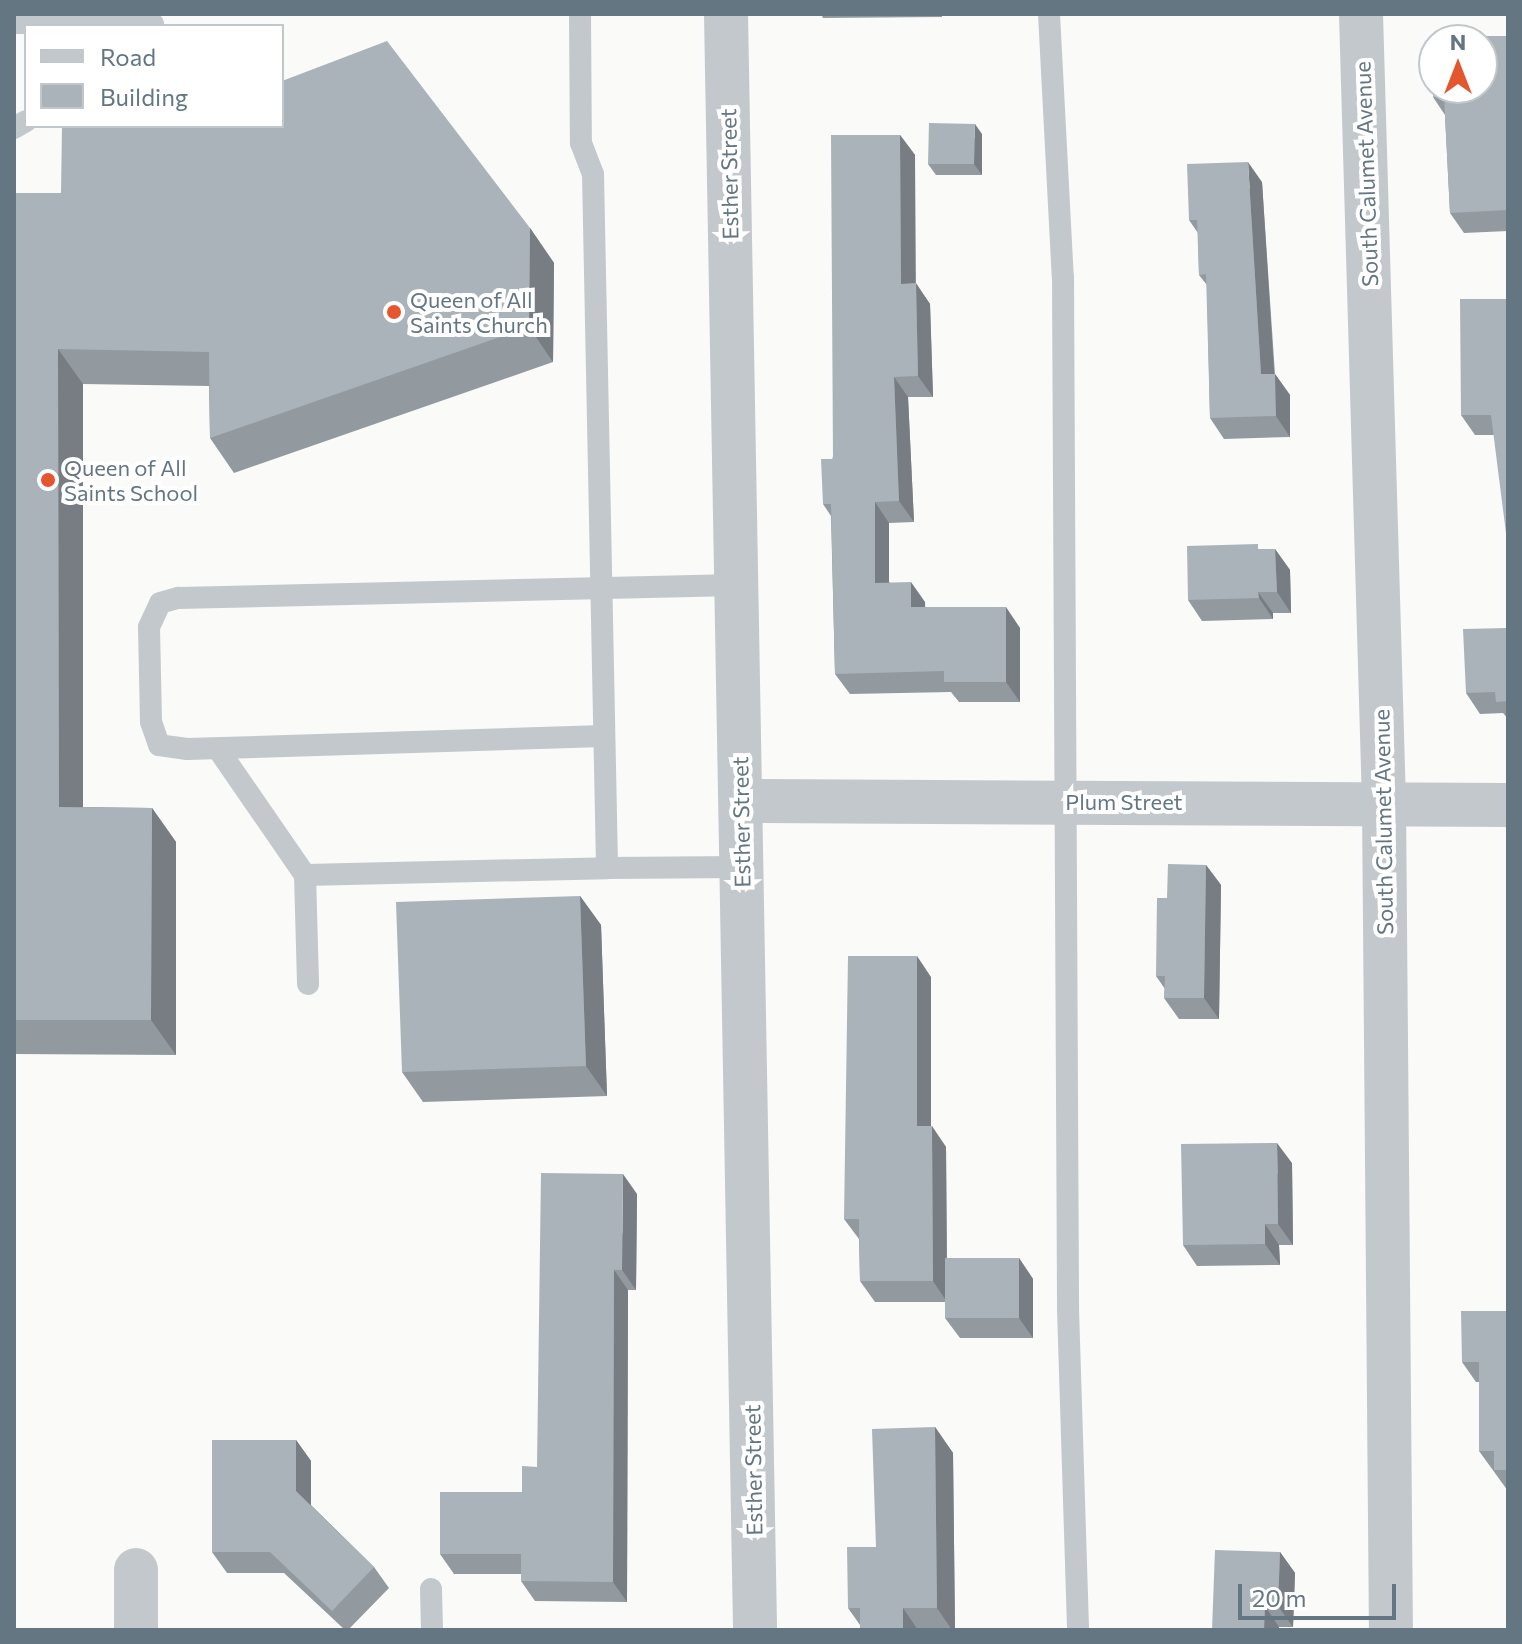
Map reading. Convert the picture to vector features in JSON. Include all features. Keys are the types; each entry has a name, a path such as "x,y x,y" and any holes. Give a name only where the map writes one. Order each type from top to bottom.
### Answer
{"street":[{"name":"Esther Street","path":"726,14 755,1630"},
{"name":"South Calumet Avenue","path":"1361,14 1384,803 1391,1630"},
{"name":"Plum Street","path":"741,801 1508,805"},
{"path":"136,1570 136,1630"}],"lane":[{"path":"580,14 581,143 593,174 607,868"},
{"path":"1049,14 1063,277 1069,802 1068,1309 1078,1630"},
{"path":"14,23 153,21"},
{"path":"603,736 218,749 159,745 151,722 149,627 160,603 178,598 736,585"},
{"path":"218,749 305,875 308,984"},
{"path":"305,875 742,867"},
{"path":"431,1589 432,1630"}],"building":[{"path":"1498,36 1508,36 1508,210 1450,213 1444,104 1498,104"},
{"path":"387,41 530,228 529,327 210,438 209,352 58,349 59,807 152,808 151,1020 14,1020 14,193 61,193 62,128 284,128 284,80"},
{"path":"929,123 975,124 974,164 928,164"},
{"path":"831,135 900,135 901,284 916,283 918,376 894,377 899,501 875,502 875,583 911,582 911,607 1006,607 1006,682 944,682 944,671 835,674 831,504 823,504 821,459 833,459"},
{"path":"1248,162 1261,374 1275,374 1276,416 1210,418 1206,274 1199,275 1197,220 1189,220 1187,164"},
{"path":"1460,299 1508,299 1508,549 1491,415 1461,415"},
{"path":"1258,544 1258,549 1275,549 1277,592 1258,592 1259,598 1188,600 1187,546"},
{"path":"1508,628 1508,701 1496,702 1495,692 1466,693 1463,629"},
{"path":"1168,864 1206,865 1204,998 1164,998 1165,976 1156,976 1157,898 1167,898"},
{"path":"580,896 586,1066 402,1072 396,902"},
{"path":"848,956 917,956 917,1126 932,1126 933,1281 860,1281 859,1219 844,1219"},
{"path":"1277,1143 1278,1224 1265,1224 1265,1244 1183,1245 1181,1144"},
{"path":"541,1173 623,1174 622,1270 614,1270 613,1582 521,1581 521,1554 440,1554 440,1492 522,1492 522,1466 537,1467"},
{"path":"945,1258 1019,1258 1019,1318 945,1318"},
{"path":"1461,1311 1508,1311 1508,1470 1494,1470 1494,1451 1479,1451 1479,1362 1462,1362"},
{"path":"935,1427 937,1608 903,1608 903,1630 860,1630 860,1608 848,1608 847,1547 876,1547 872,1429"},
{"path":"212,1440 296,1440 296,1491 374,1567 332,1611 270,1552 212,1552"},
{"path":"1215,1550 1280,1552 1278,1606 1265,1606 1264,1630 1212,1630"}],"place":[{"name":"Queen of All Saints Church","path":"394,312"},
{"name":"Queen of All Saints School","path":"48,480"}]}
